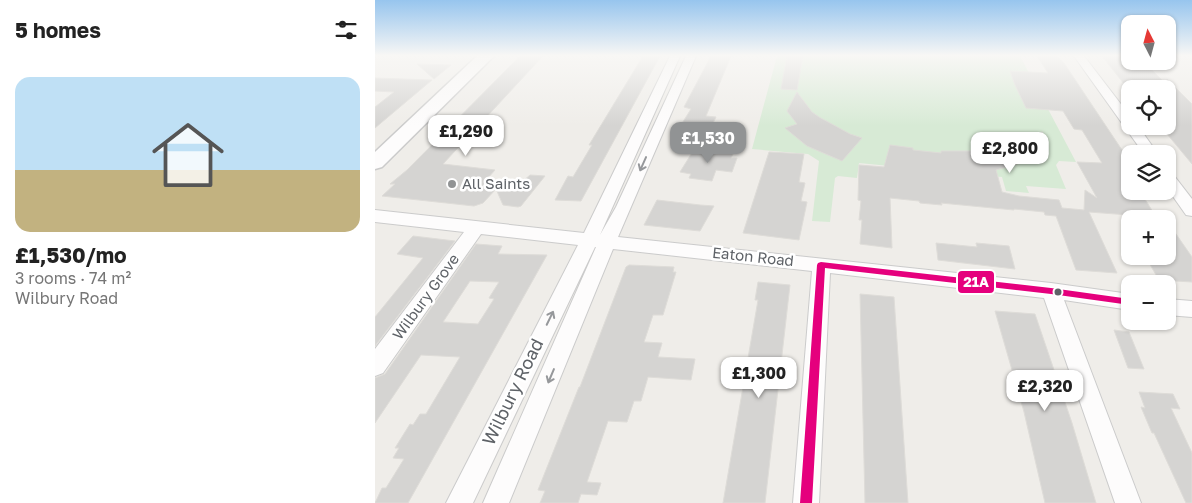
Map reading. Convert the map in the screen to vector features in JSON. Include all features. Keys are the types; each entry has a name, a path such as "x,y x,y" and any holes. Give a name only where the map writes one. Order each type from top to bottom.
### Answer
{"main road":[{"path":"375,163 462,79"}],"street":[{"name":"Wilbury Road","path":"459,503 606,205 664,79"},
{"name":"Wilbury Road","path":"496,503 607,242 681,79"},
{"path":"1097,79 1121,112"},
{"path":"1176,189 1192,211"},
{"path":"606,205 624,207"},
{"name":"Eaton Road","path":"375,216 1051,291 1121,301"},
{"name":"Wilbury Grove","path":"375,366 477,227"},
{"path":"806,503 821,265"},
{"path":"568,282 591,283"},
{"path":"1051,291 1128,503"},
{"path":"1176,307 1192,309"}],"green space":[{"path":"771,79 1032,79 1076,162 1059,161 1056,165 1066,189 1026,186 1029,193 1006,191 1002,177 859,163 857,178 838,176 835,178 830,222 812,221 819,161 808,154 752,149"}],"building":[{"path":"375,79 432,80 375,128 375,107 394,92 375,91"},
{"path":"497,79 521,79 443,164 495,170 487,179 522,182 530,175 545,176 521,206 503,205 496,189 483,203 474,206 382,196 395,184 390,184 407,170"},
{"path":"629,79 647,79 581,201 555,200 568,176 573,177 592,145 589,145"},
{"path":"699,79 721,79 706,116 716,117 710,129 697,129 725,146 676,140 685,125 681,125 691,109 684,107"},
{"path":"783,79 799,79 797,90 781,89"},
{"path":"1013,79 1075,79 1121,148 1121,200 1146,200 1152,210 1121,210 1121,214 1089,212 1117,273 1076,270 1056,216 1045,215 1044,212 941,203 942,205 920,203 919,201 890,198 892,248 860,244 862,220 859,220 861,201 858,200 859,165 884,167 890,145 941,153 941,151 971,151 1043,132 1028,146 1037,153 1029,155 1034,159 996,170 1002,192 1019,196 1059,200 1062,208 1084,210 1085,190 1097,198 1077,162 1102,163 1082,130 1074,129 1063,111 1026,108"},
{"path":"1120,79 1161,79 1162,80"},
{"path":"1176,88 1192,104 1192,164 1168,135 1176,135"},
{"path":"797,92 812,112 819,117 850,134 862,138 842,161 807,146 785,128 797,124 787,111"},
{"path":"695,148 734,152 731,158 737,158 732,172 716,170 712,181 689,178 691,174 680,172"},
{"path":"769,152 804,154 799,182 805,183 801,201 807,202 799,240 743,233"},
{"path":"657,200 714,206 700,231 644,225"},
{"path":"1176,234 1192,257 1192,282 1176,281 1176,275 1156,275 1150,265 1176,265"},
{"path":"413,236 455,241 375,346 375,317 423,258 397,254"},
{"path":"936,243 977,247 976,243 1009,246 1015,269 938,260"},
{"path":"476,244 502,246 498,254 547,255 408,503 375,503 382,488 386,488 404,459 393,458 399,448 395,448 410,424 413,425 420,414 426,414 460,357 421,355 375,423 375,378 385,374","holes":["470,281 499,282 489,298 494,299 478,324 443,322"]},
{"path":"629,265 674,267 673,272 676,272 663,315 653,315 644,342 662,343 658,357 695,359 691,380 648,377 641,401 634,401 627,422 608,421 587,482 601,483 597,495 581,494 578,503 540,503 545,491 538,490 626,267"},
{"path":"758,282 790,285 765,503 723,503 758,300 755,300"},
{"path":"860,294 894,297 908,503 865,503"},
{"path":"995,311 1035,314 1072,423 1096,503 1045,503 1024,412"},
{"path":"1114,330 1129,332 1144,369 1128,368"},
{"path":"1139,392 1173,394 1180,409 1171,408 1192,453 1192,503 1186,503 1154,433 1152,433 1141,407 1145,408"}],"transit line":[{"name":"21A","path":"821,265 1121,301"},
{"name":"21A","path":"806,503 821,265"}],"place":[{"name":"All Saints","path":"452,184"}]}
